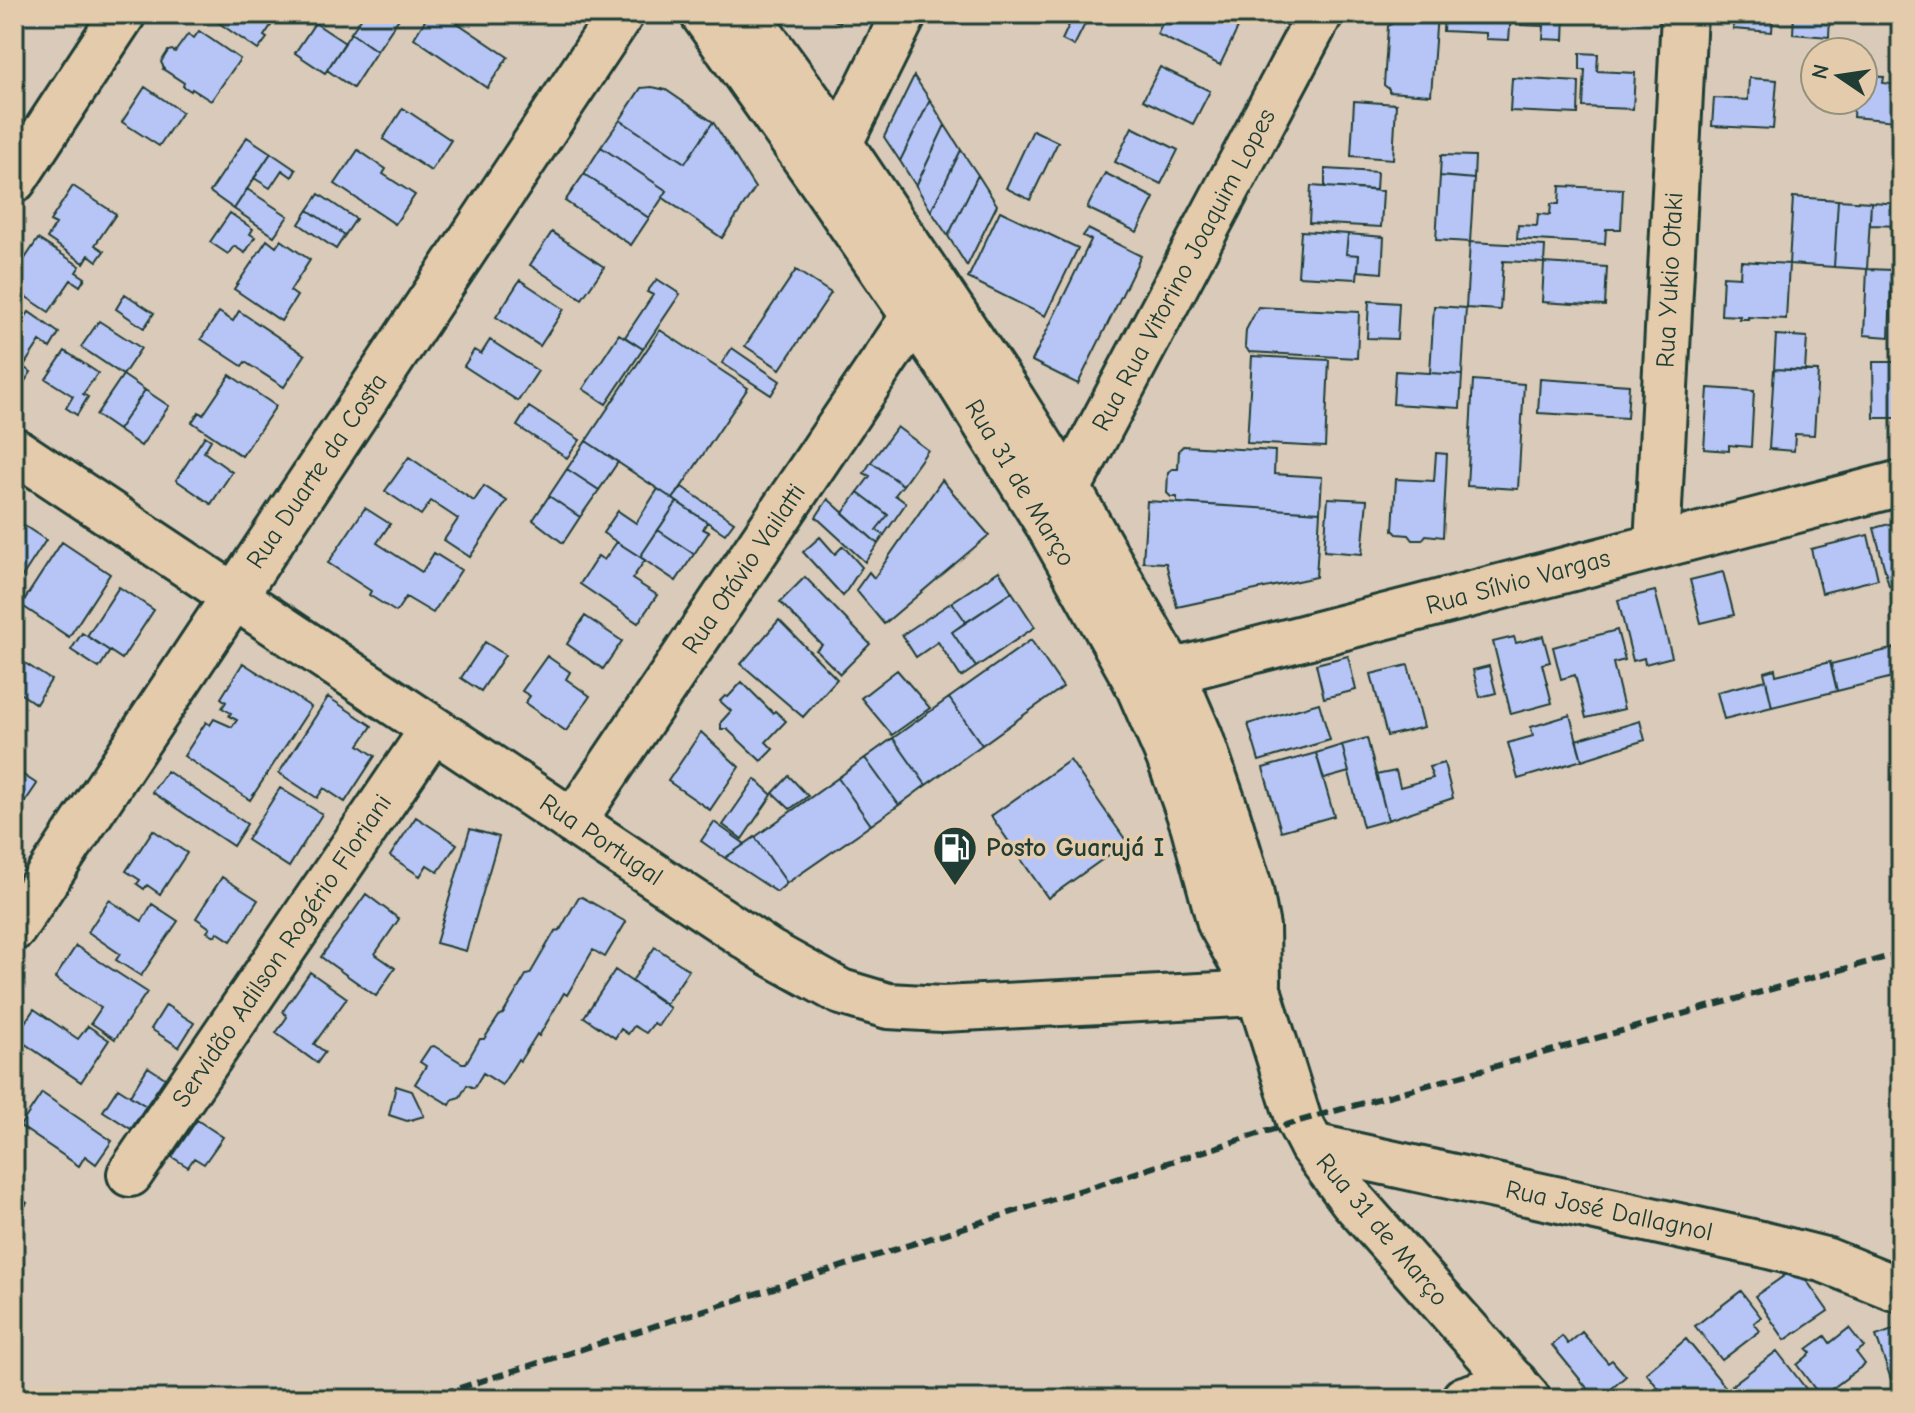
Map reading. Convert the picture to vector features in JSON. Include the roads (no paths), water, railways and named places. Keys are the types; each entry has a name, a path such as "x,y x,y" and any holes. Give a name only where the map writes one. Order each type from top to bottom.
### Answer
{"street":[{"path":"14,180 123,14"},
{"name":"Rua Duarte da Costa","path":"14,928 621,14"},
{"name":"Rua 31 de Março","path":"703,14 960,383 1049,526 1200,737 1250,890 1257,927 1259,993 1299,1121 1312,1146 1353,1201 1521,1391"},
{"name":"Rua 31 de Março","path":"746,14 839,142 1068,488 1154,676"},
{"path":"821,181 904,14"},
{"name":"Rua Rua Vitorino Joaquim Lopes","path":"1049,526 1320,14"},
{"name":"Rua Yukio Otaki","path":"1657,546 1684,14"},
{"name":"Rua Otávio Vailatti","path":"573,822 914,316"},
{"name":"Rua Portugal","path":"14,450 769,952 841,992 888,1006 942,1009 1259,993"},
{"name":"Rua Sílvio Vargas","path":"1154,676 1901,483"},
{"name":"Servidão Adilson Rogério Floriani","path":"130,1174 433,729"},
{"name":"Rua José Dallagnol","path":"1312,1146 1761,1244 1825,1260 1901,1288"},
{"path":"1464,1399 1521,1391"}],"railway":[{"path":"425,1399 1299,1121 1901,953"}],"place":[{"name":"Posto Guarujá I","path":"955,887"}]}
